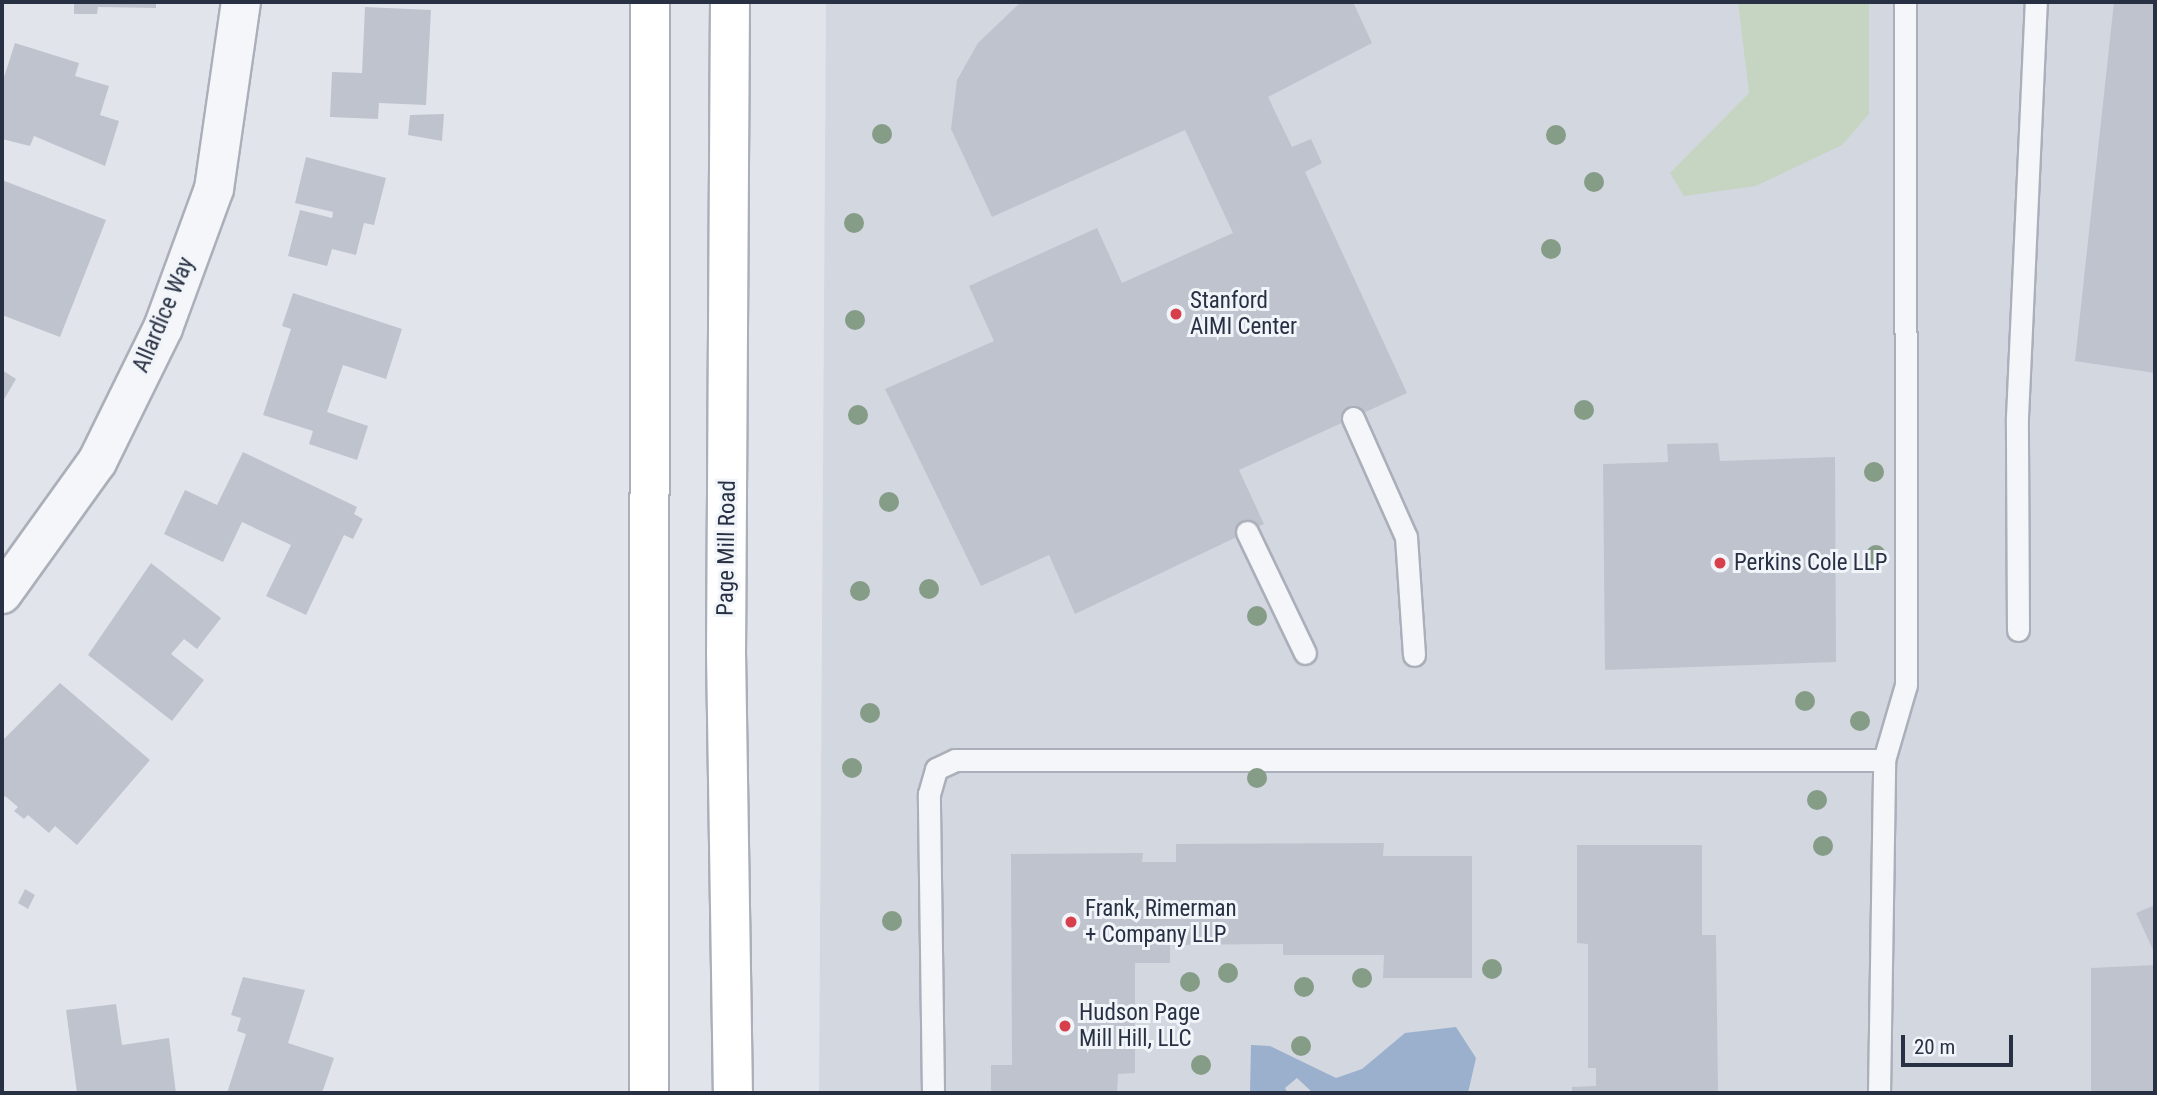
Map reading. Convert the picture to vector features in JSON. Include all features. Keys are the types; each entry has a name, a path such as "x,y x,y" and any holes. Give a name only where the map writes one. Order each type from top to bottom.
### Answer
{"main road":[{"path":"649,1093 650,2"},
{"name":"Page Mill Road","path":"730,2 726,652 733,1093"}],"street":[{"name":"Allardice Way","path":"2,594 97,462 163,328 214,189 241,2"}],"lane":[{"path":"1879,1093 1884,760 1906,685 1905,2"},
{"path":"2018,630 2017,416 2036,2"},
{"path":"1353,418 1406,537 1414,655"},
{"path":"1247,532 1305,653"},
{"path":"933,1093 929,794 936,769 956,760 1884,760"}],"shaded area":[{"path":"826,2 2155,2 2155,1093 819,1093"}],"green space":[{"path":"1738,2 1869,2 1869,114 1842,145 1756,186 1684,196 1670,173 1749,93"}],"water":[{"path":"1456,1027 1476,1058 1468,1093 1313,1093 1297,1078 1285,1088 1288,1093 1250,1093 1251,1045 1270,1046 1336,1078 1362,1069 1405,1033"}],"building":[{"path":"74,2 156,2 156,8 98,7 97,14 74,14"},
{"name":"Stanford AIMI Center","path":"1021,2 1353,2 1372,43 1268,97 1292,147 1311,139 1322,163 1305,172 1407,393 1239,470 1264,524 1075,614 1049,555 981,586 885,389 994,341 969,286 1097,228 1122,283 1233,233 1185,130 992,217 951,129 957,80 978,43"},
{"path":"2114,2 2155,2 2155,373 2075,361"},
{"path":"365,7 431,10 426,105 379,103 378,119 330,117 332,72 362,73"},
{"path":"15,43 79,63 75,76 109,86 100,115 119,121 105,166 34,136 30,146 2,139 2,83"},
{"path":"444,114 442,141 408,135 410,115"},
{"path":"306,157 386,178 374,225 364,223 356,255 332,249 327,266 288,256 300,210 332,218 333,212 295,203"},
{"path":"2,180 106,220 60,337 2,315"},
{"path":"293,293 402,329 386,379 343,365 327,412 368,426 357,460 309,444 313,431 263,415 291,329 282,326"},
{"path":"2,370 16,379 2,403"},
{"name":"Perkins Cole LLP","path":"1718,443 1720,461 1835,457 1836,662 1605,670 1603,464 1668,462 1667,444"},
{"path":"243,452 357,507 354,514 363,519 353,539 344,535 306,615 266,596 291,545 242,522 223,562 164,534 185,490 217,505"},
{"path":"151,563 221,618 197,649 184,639 171,654 204,680 172,721 88,655"},
{"path":"60,683 150,760 77,845 55,826 49,833 28,815 24,819 14,811 18,807 5,796 2,800 2,741"},
{"path":"1384,843 1383,856 1472,856 1472,978 1383,978 1384,955 1283,955 1283,944 1170,945 1170,963 1135,963 1135,1073 1118,1074 1117,1093 991,1093 991,1065 1012,1065 1011,854 1143,853 1142,862 1176,862 1176,844"},
{"path":"1577,845 1702,845 1702,935 1716,935 1718,1093 1572,1093 1572,1087 1596,1086 1596,1068 1588,1068 1588,944 1577,943"},
{"path":"25,889 35,895 28,909 18,903"},
{"path":"2155,905 2155,954 2136,913"},
{"path":"2155,965 2155,1093 2091,1093 2091,968"},
{"path":"243,977 305,990 288,1043 334,1058 322,1093 227,1093 246,1034 237,1031 241,1018 231,1015"},
{"path":"116,1004 122,1045 169,1038 176,1093 77,1093 66,1010"}],"place":[{"name":"Stanford AIMI Center","path":"1176,314"},
{"name":"Perkins Cole LLP","path":"1720,563"},
{"name":"Frank, Rimerman + Company LLP","path":"1071,922"},
{"name":"Hudson Page Mill Hill, LLC","path":"1065,1026"}]}
